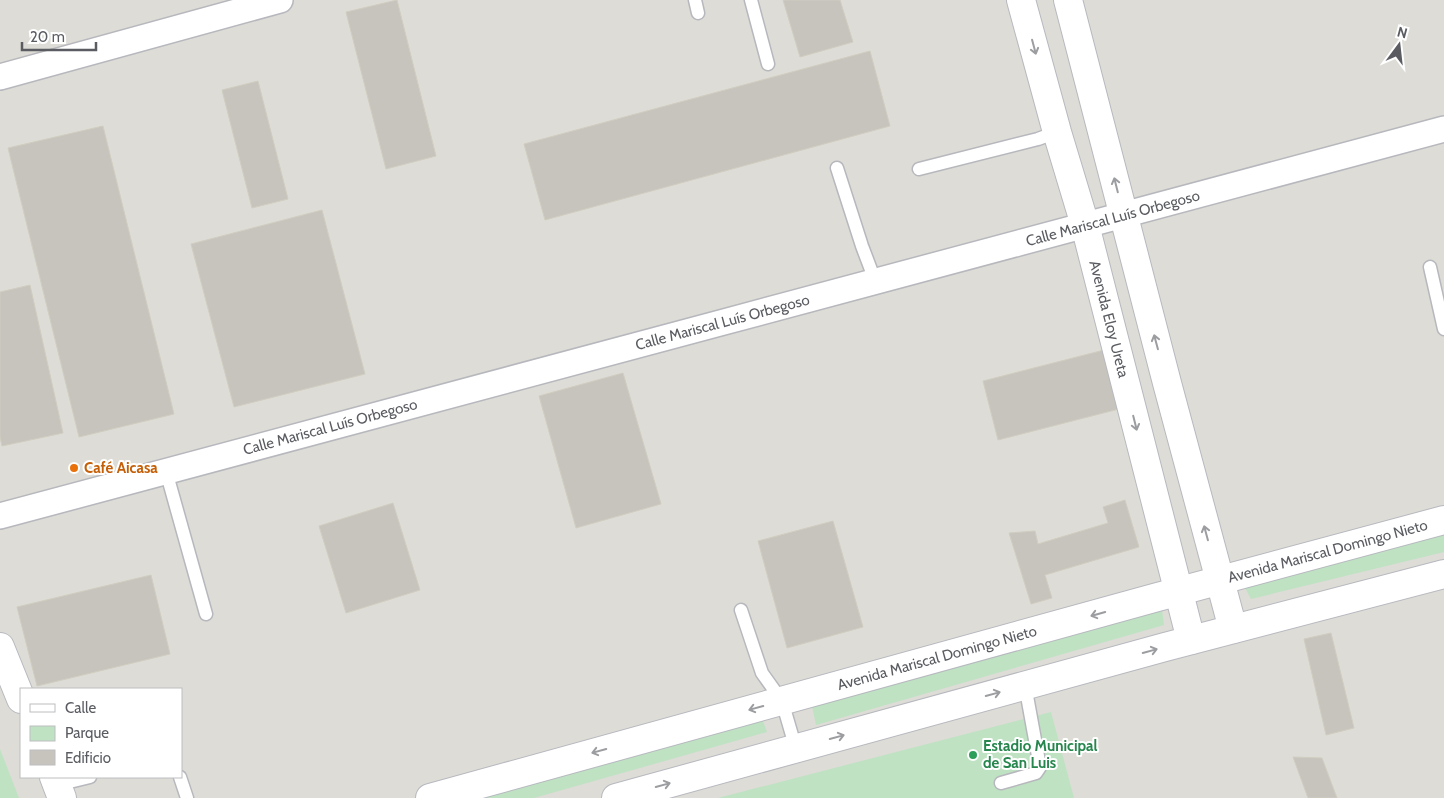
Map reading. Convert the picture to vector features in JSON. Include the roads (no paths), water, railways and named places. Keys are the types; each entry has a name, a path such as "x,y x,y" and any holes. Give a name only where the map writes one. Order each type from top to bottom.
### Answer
{"main road":[{"name":"Avenida Eloy Ureta","path":"1021,0 1056,132 1085,226 1190,640"},
{"path":"1068,0 1233,629"},
{"path":"1128,395 1167,383"},
{"name":"Avenida Mariscal Domingo Nieto","path":"430,798 1219,580 1444,520"},
{"path":"616,798 1190,640 1444,574"},
{"path":"0,648 20,697"}],"street":[{"path":"0,77 280,0"},
{"name":"Calle Mariscal Luís Orbegoso","path":"0,516 876,283 1444,129"}],"lane":[{"path":"751,0 768,64"},
{"path":"919,169 1038,139 1056,132"},
{"path":"837,168 876,283"},
{"path":"1430,267 1444,329"},
{"path":"166,471 206,614"},
{"path":"741,610 762,673 782,701 796,749"},
{"path":"1001,783 1036,773 1040,767 1025,685"},
{"path":"58,787 87,778"},
{"path":"180,778 187,798"}],"place":[{"name":"Café Aicasa","path":"74,468"},
{"name":"Estadio Municipal de San Luis","path":"973,755"}]}
